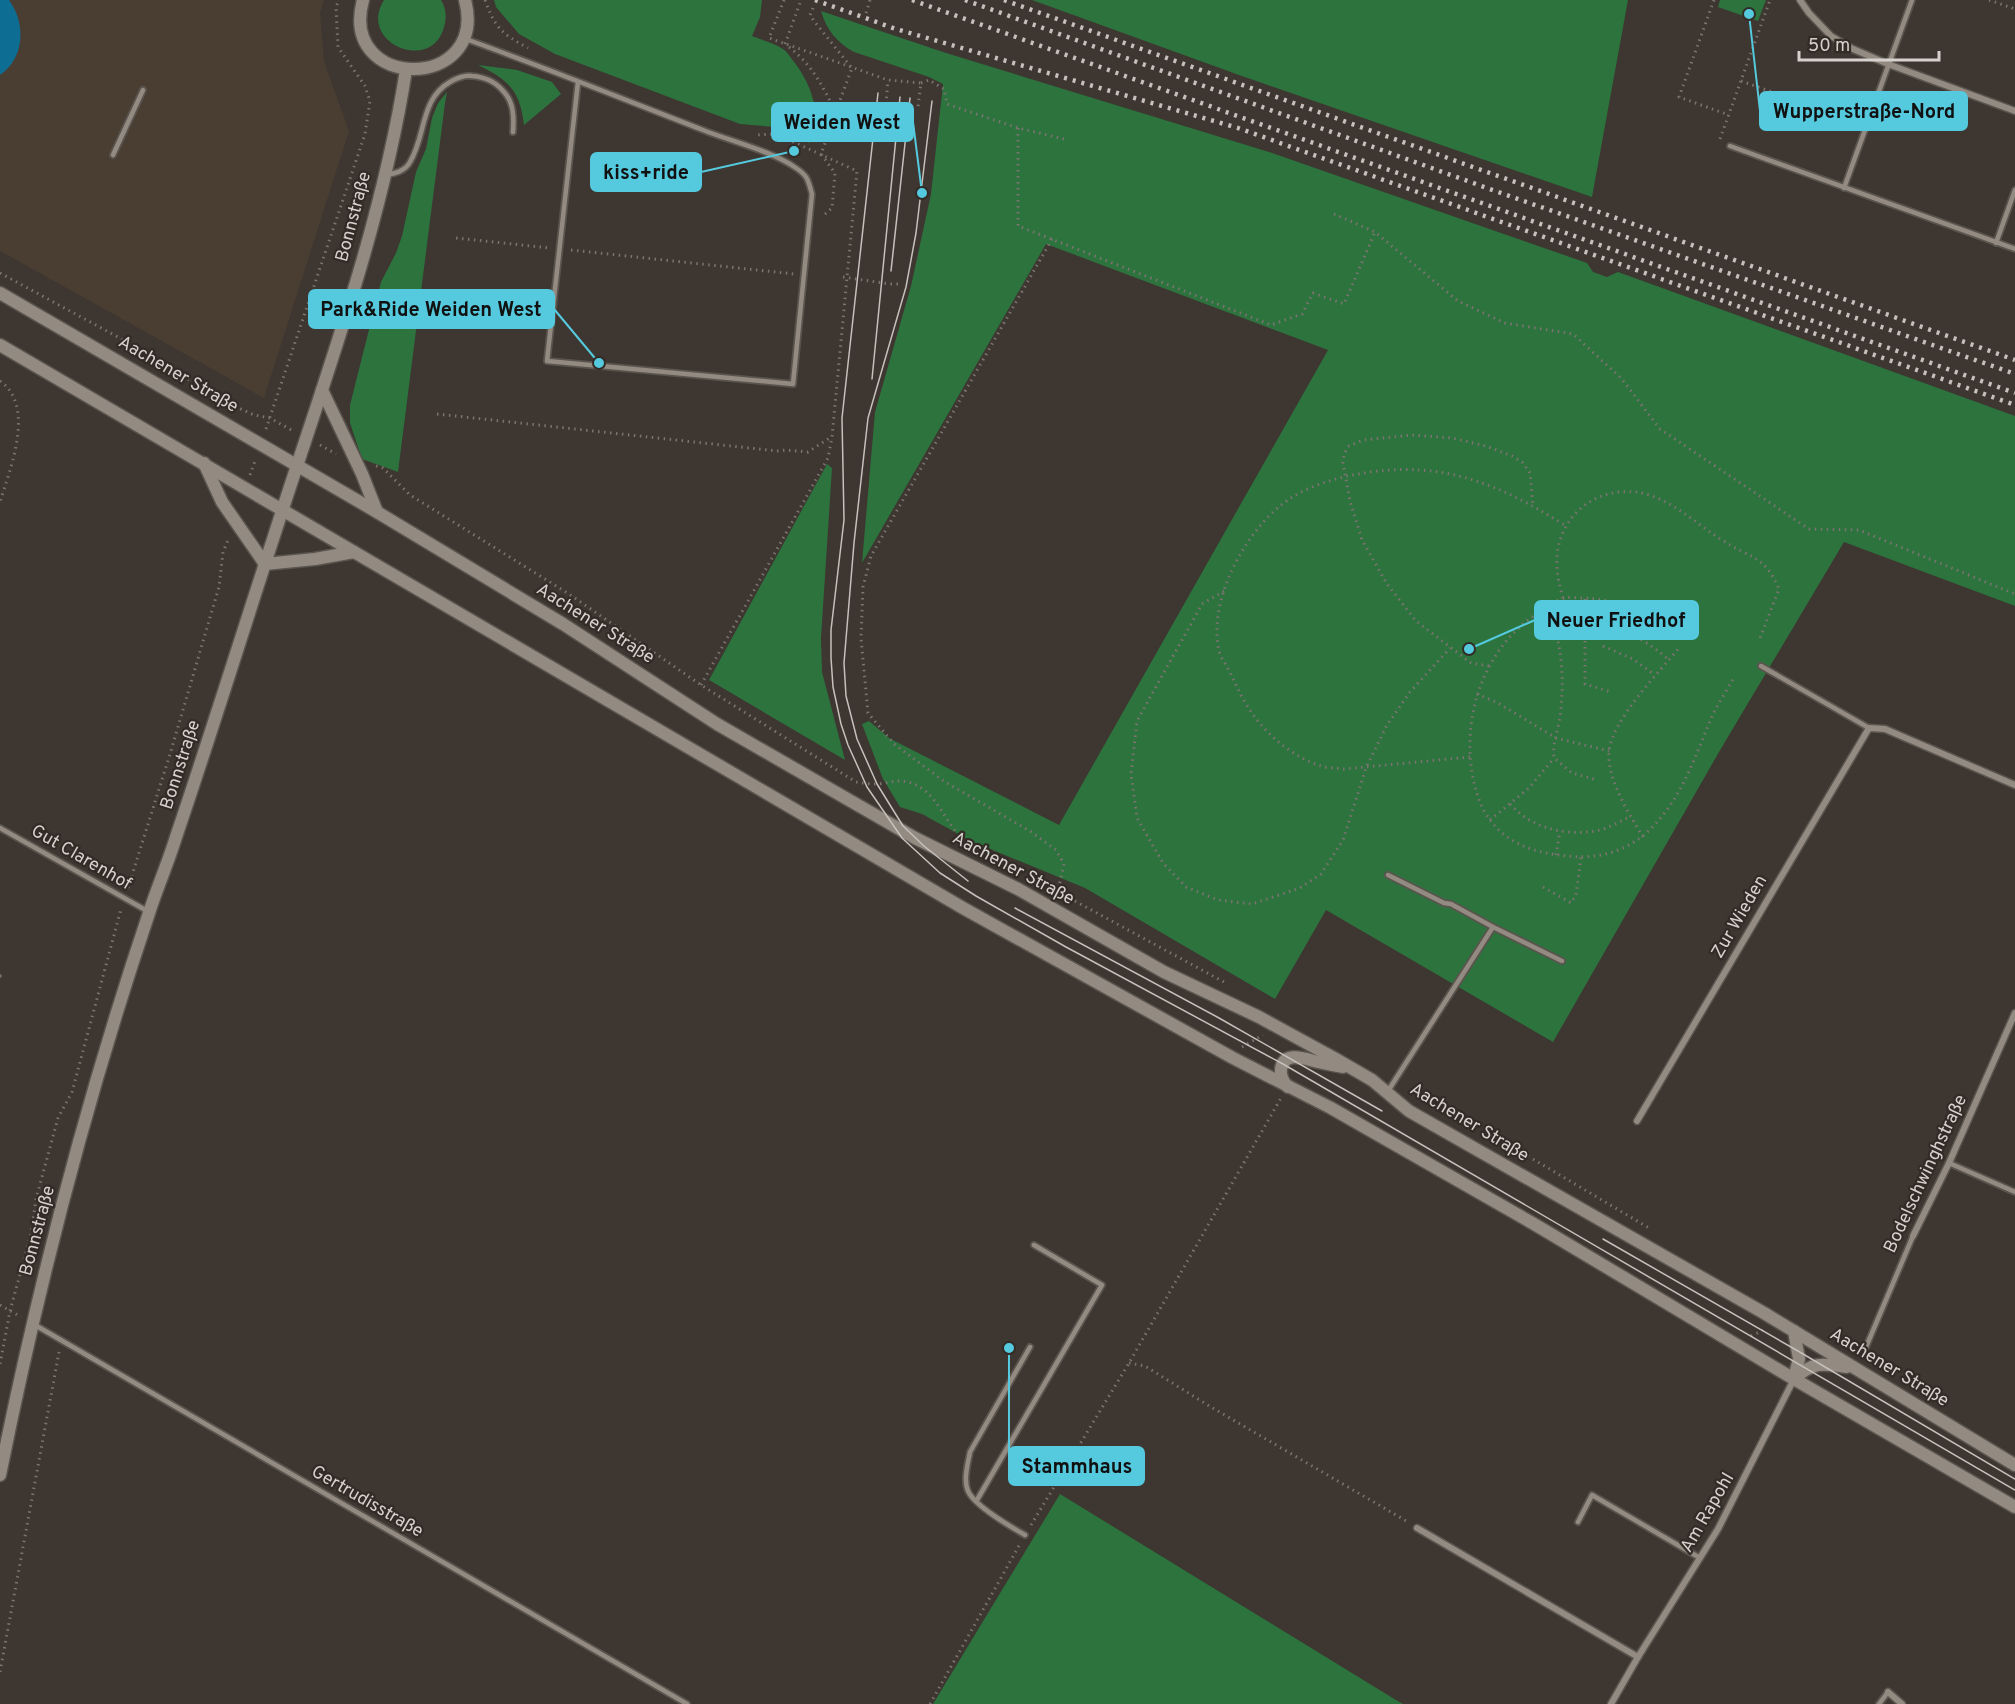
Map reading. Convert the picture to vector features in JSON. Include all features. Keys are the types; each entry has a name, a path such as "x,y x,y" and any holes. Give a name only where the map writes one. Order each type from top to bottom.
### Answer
{"main road":[{"path":"363,0 360,11 361,28 366,41 373,52 384,62 406,70 425,70 441,63 454,52 464,38 468,20 465,0"},
{"name":"Bonnstraße","path":"0,1475 33,1323 106,1051 149,912 182,822 354,287 384,176 406,70"},
{"name":"Aachener Straße","path":"0,293 40,314 377,512 563,624 717,724 915,838 1018,889 1164,972 1259,1017 1353,1069 1372,1080 1409,1111 1764,1312 2015,1465"},
{"path":"0,345 953,902 1249,1067 1285,1091 1331,1108 1534,1224 1757,1358 2015,1507"},
{"path":"322,390 362,474 377,512"},
{"path":"204,463 214,488 234,522 265,564 315,560 354,552"},
{"path":"1285,1091 1281,1071 1283,1064 1290,1058 1301,1057 1353,1069"},
{"path":"1794,1331 1799,1359 1794,1379"},
{"path":"1794,1379 1811,1366 1835,1365 1854,1368"}],"street":[{"path":"1800,0 1831,36 1852,49 2015,111"},
{"path":"1869,728 1885,729 2015,785"},
{"name":"Zur Wieden","path":"1637,1121 1869,728"},
{"name":"Bodelschwinghstraße","path":"1913,1236 1949,1163 2015,1013"},
{"name":"Am Rapohl","path":"1611,1704 1745,1479 1787,1389 1794,1379"},
{"path":"1418,1528 1638,1657"},
{"path":"1888,1692 1902,1704"}],"lane":[{"path":"1844,188 1912,0"},
{"path":"464,38 578,81 768,155 794,166 807,176 812,194 793,384 547,361 578,81"},
{"path":"384,176 403,170 409,164 420,142 428,106 434,94 461,76 482,78 502,89 510,99 513,112 513,132"},
{"path":"113,154 144,90"},
{"path":"1730,146 2015,249"},
{"path":"1996,243 2015,190"},
{"path":"1761,666 1869,728"},
{"name":"Gut Clarenhof","path":"0,828 149,912"},
{"path":"1388,875 1444,903 1451,904 1562,961"},
{"path":"1386,1094 1493,927"},
{"path":"1949,1163 2015,1192"},
{"name":"Bodelschwinghstraße","path":"1866,1347 1913,1236"},
{"path":"977,1500 1102,1285 1034,1245"},
{"name":"Gertrudisstraße","path":"33,1323 687,1704"},
{"path":"1025,1535 989,1513 968,1491 966,1469 970,1452 1030,1347"},
{"path":"1578,1522 1592,1495 1700,1558"},
{"path":"1879,1704 1888,1692"}],"path":[{"path":"246,488 365,134 370,101 365,86 338,47 336,7 339,0"},
{"path":"485,0 498,28 532,50"},
{"path":"784,0 769,38 888,80 921,82 929,80 944,89 947,104 1018,128 1064,139"},
{"path":"866,14 870,0"},
{"path":"1714,0 1679,97 1729,115"},
{"path":"1730,146 1719,143 1770,0"},
{"path":"1989,0 2015,9"},
{"path":"785,44 800,3"},
{"path":"813,8 810,15 852,68"},
{"path":"785,44 805,60 818,78 836,113"},
{"path":"821,154 852,68"},
{"path":"886,104 888,80"},
{"path":"1741,81 1792,99"},
{"path":"918,107 921,82"},
{"path":"1018,128 1018,226 1271,325 1302,314 1313,293 1344,304 1375,232"},
{"path":"700,684 828,458 832,437 845,277 857,171 776,134 754,135"},
{"path":"820,222 824,214 832,208 835,173 821,154"},
{"path":"1334,214 1375,232 1458,301 1505,323 1573,334 1621,378 1660,429 1809,530 1859,530 2015,594"},
{"path":"456,238 804,275"},
{"path":"1052,239 871,556 863,587 861,638 868,713 894,744 945,782 1030,831 1056,850 1064,864 1052,909"},
{"path":"870,276 870,282"},
{"path":"845,277 870,282 898,284 898,281"},
{"path":"0,381 18,406 19,429 0,502"},
{"path":"437,414 777,451 808,452 832,437"},
{"path":"1489,666 1472,663 1416,621 1387,584 1362,540 1350,501 1343,463 1344,454 1354,442 1412,435 1452,438 1486,447 1522,462 1530,473 1533,505"},
{"path":"1470,757 1366,768 1323,767 1283,746 1255,719 1219,652 1218,610 1227,578 1246,545 1273,513 1291,498 1329,481 1390,470 1442,472 1497,487 1533,505 1566,526"},
{"path":"1563,598 1557,577 1557,555 1566,526 1580,509 1597,497 1612,492 1632,491 1652,496 1681,510 1722,541 1762,562 1773,574 1779,589 1760,638"},
{"path":"0,1364 10,1311 32,1234 36,1199 58,1118 72,1092 124,898 171,754 219,586 223,552 234,522"},
{"path":"1224,591 1202,604 1137,721 1131,774 1137,818 1163,864 1186,887 1218,900 1252,904 1300,888 1321,874 1343,840 1366,768 1387,725 1404,700 1450,648"},
{"path":"1672,628 1640,610 1618,602 1563,598 1529,617 1513,633 1489,666 1477,694 1472,715 1470,757 1476,794 1490,820 1501,832 1538,852 1556,855 1581,857 1614,852 1630,846 1658,822 1685,780 1715,711 1734,678"},
{"path":"1585,598 1585,684 1611,692"},
{"path":"1548,607 1558,634 1563,666 1560,717 1553,751 1554,758 1572,773 1594,779"},
{"path":"1608,625 1645,642 1669,660"},
{"path":"1603,646 1633,659 1655,675"},
{"path":"1643,837 1630,816 1610,768 1609,751 1625,716 1655,675 1680,647"},
{"path":"684,672 856,782 877,784 896,780 910,782 922,788 939,806 966,842 1027,875"},
{"path":"1477,694 1498,703 1556,738 1609,751"},
{"path":"1490,820 1540,775 1554,758"},
{"path":"1510,804 1531,822 1560,831 1600,830 1630,816"},
{"path":"1556,855 1560,831"},
{"path":"1543,887 1571,903 1576,895 1581,857"},
{"path":"1037,880 1225,982"},
{"path":"1249,1067 1256,1056 1239,1048 1263,1035 1253,1029 1259,1017"},
{"path":"1285,1091 1129,1363 1145,1366 1202,1402 1418,1528"},
{"path":"0,1305 10,1311"},
{"path":"1757,1358 1762,1348 1746,1338 1773,1326 1759,1317 1764,1312"},
{"path":"0,1672 61,1340"}],"shaded area":[{"path":"0,0 324,0 320,12 324,61 349,131 264,398 0,251"}],"green space":[{"path":"384,0 441,0 446,20 437,41 426,49 413,50 399,47 388,40 380,29 378,15"},
{"path":"494,0 762,0 760,17 752,36 785,50 807,82 815,112 815,122 809,143 775,127 740,124 555,54 519,34 496,7"},
{"path":"1032,0 1628,0 1592,197 1239,75"},
{"path":"1720,0 1766,0 1758,21 1718,7"},
{"path":"821,11 946,53 1269,152 1587,263 1593,272 1607,277 1618,272 2015,416 2015,606 1844,542 1719,752 1553,1042 1326,910 1275,999 1085,888 971,841 922,814 900,807 883,779 862,724 869,721 889,738 1059,825 1328,350 1046,244 862,563 875,412 911,286 931,194 943,84 929,77 854,52 833,35"},
{"path":"478,65 517,70 552,82 561,94 524,125 519,103 511,88 498,76"},
{"path":"447,92 398,472 362,459 350,423 350,405 381,282 402,236 416,172 426,149 432,118 438,103"},
{"path":"827,464 832,468 821,638 822,672 845,760 709,680"},
{"path":"1060,1494 1396,1700 1403,1704 933,1704"}],"water":[{"path":"0,0 9,0 15,9 20,40 14,59 0,75"}],"tram line":[{"path":"878,93 842,418 844,520 831,630 831,658 833,687 848,745 867,787 902,838 940,873 976,896 1283,1064 2015,1490"},
{"path":"872,379 900,97"},
{"path":"891,271 910,98"},
{"path":"932,101 916,233 906,287 868,418 844,663 846,696 857,739 877,784 903,826 968,881"},
{"path":"1015,908 1219,1018 1382,1111"},
{"path":"1603,1239 2015,1479"}],"railway":[{"path":"815,0 896,29 1238,128 2015,405"},
{"path":"912,0 2015,393"},
{"path":"965,0 1487,188 2015,374"},
{"path":"1004,0 2015,360"}],"place":[{"name":"Wupperstraße-Nord","path":"1749,14"},
{"name":"kiss+ride","path":"794,151"},
{"name":"Weiden West","path":"922,193"},
{"name":"Park&Ride Weiden West","path":"599,363"},
{"name":"Neuer Friedhof","path":"1469,649"},
{"name":"Stammhaus","path":"1009,1348"}]}
